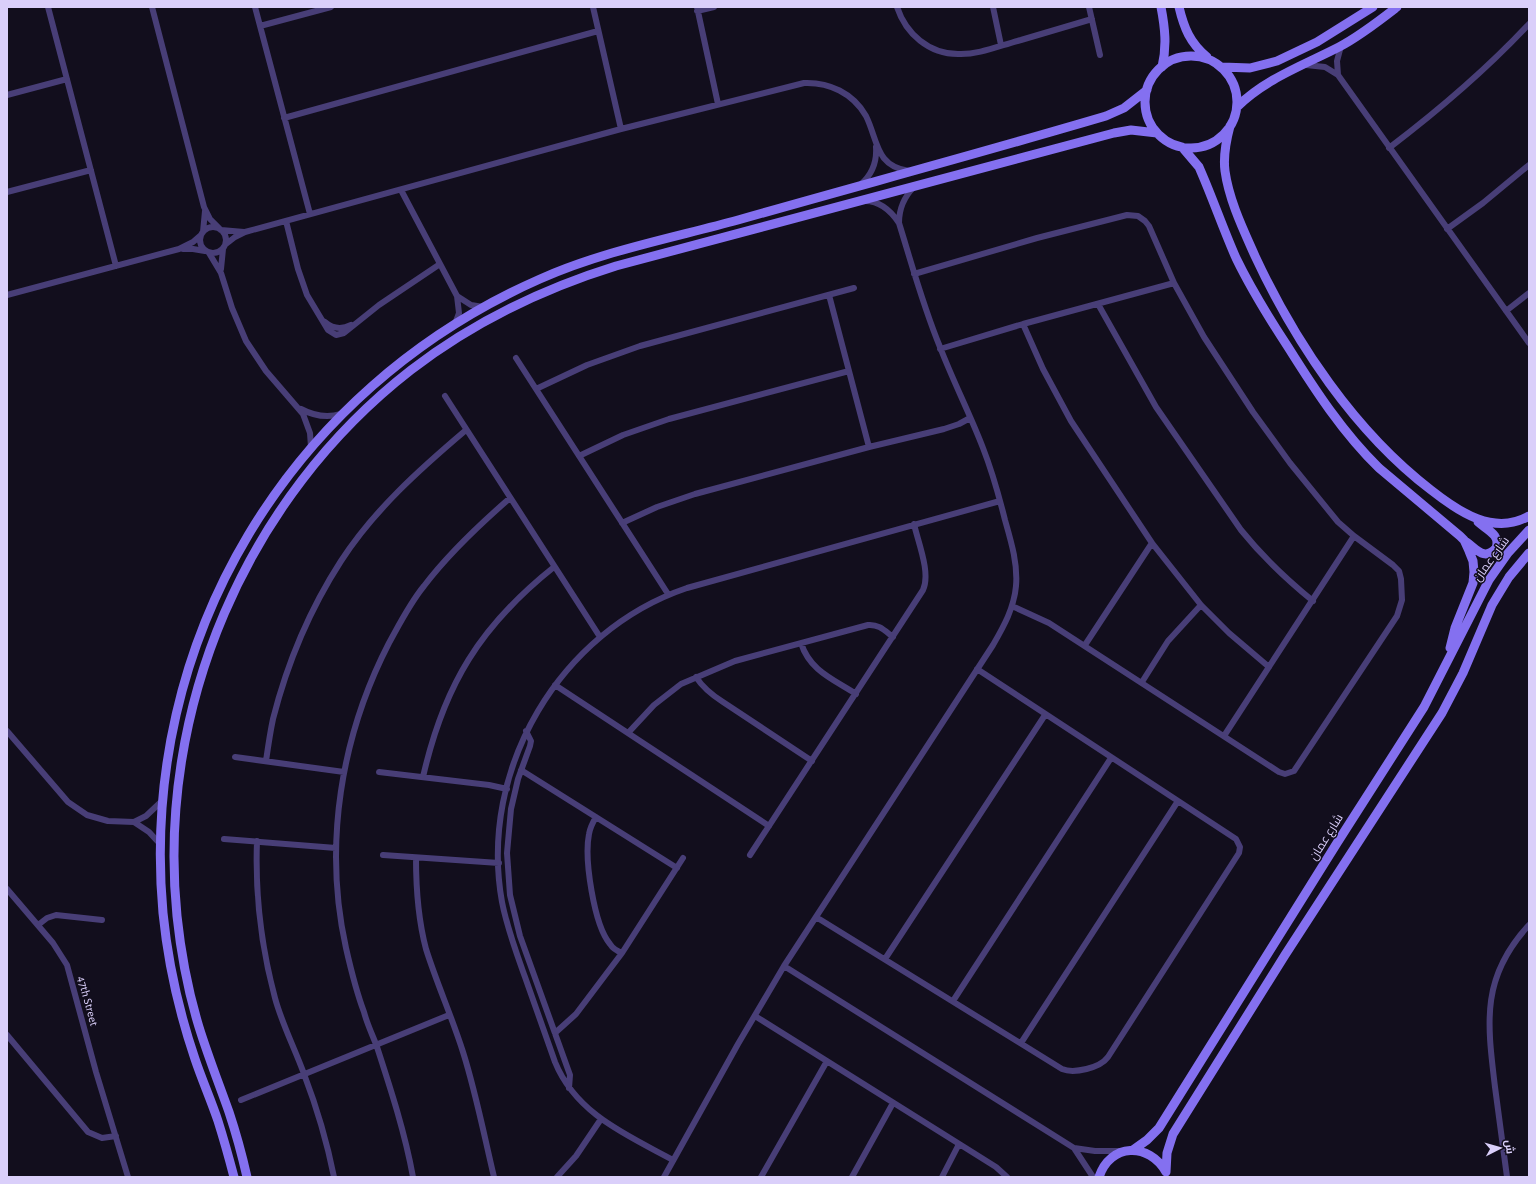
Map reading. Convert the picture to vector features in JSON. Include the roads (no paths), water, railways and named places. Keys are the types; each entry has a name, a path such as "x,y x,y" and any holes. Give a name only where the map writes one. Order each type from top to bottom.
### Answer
{"street":[{"path":"48,7 116,266"},
{"path":"152,7 204,207 210,219 220,229 226,238 221,272"},
{"path":"255,7 310,214"},
{"path":"260,26 331,7"},
{"path":"592,7 620,129"},
{"path":"714,7 697,9 718,104"},
{"path":"897,7 908,29 920,41 936,50 958,54 970,53 1001,45 1092,19"},
{"path":"993,7 1001,45"},
{"path":"1090,7 1100,55"},
{"path":"1160,7 1166,35 1162,67"},
{"path":"1179,7 1183,24 1189,38 1198,49 1222,67 1233,81 1236,90 1237,107 1235,117 1230,126 1221,137 1210,144 1196,148 1182,147 1171,143 1157,133 1152,125 1146,108 1147,90 1153,77 1162,67 1172,60 1184,56 1197,56 1210,59"},
{"path":"1222,67 1250,68 1277,61 1317,42 1373,7"},
{"path":"1237,107 1264,85 1341,46 1371,27 1397,7"},
{"path":"1389,148 1459,92 1500,55 1529,24"},
{"path":"284,118 598,31"},
{"path":"1338,75 1337,60 1341,46"},
{"path":"1305,65 1325,67 1338,75 1529,342"},
{"path":"7,95 67,79"},
{"path":"179,249 193,249 216,253 235,237 245,232 620,129 793,84 825,84 844,93 860,107 870,126 880,154 894,167 912,172"},
{"path":"234,1177 217,1118 190,1044 174,984 164,915 161,845 163,800 169,752 180,700 192,658 209,613 232,563 252,528 282,484 311,447 341,414 404,359 483,307 544,278 594,259 978,154 1115,112 1132,103 1147,90"},
{"path":"1182,147 1199,167 1229,241 1252,289 1305,374 1343,428 1366,456 1464,540 1482,554 1492,553 1497,547 1497,540 1495,536 1471,517 1445,501 1426,486 1404,468 1384,448 1354,415 1329,383 1293,327 1274,295 1255,256 1238,216 1231,194 1224,163 1225,148 1230,126"},
{"path":"247,1177 229,1113 198,1026 183,959 177,914 174,869 179,780 185,740 198,686 215,636 236,587 264,535 285,503 308,472 341,434 381,395 429,357 476,327 542,293 578,278 616,266 1122,131 1140,130 1157,133"},
{"path":"858,186 871,173 876,160 876,146"},
{"path":"1447,229 1483,203 1529,165"},
{"path":"7,192 91,170"},
{"path":"664,1177 784,966 977,669 1006,622 1012,606 1016,584 1016,564 992,472 940,349 924,306 899,223 899,216 903,202 910,191 916,186"},
{"path":"401,190 457,296 459,313 455,324"},
{"path":"862,200 881,205 891,212 899,223"},
{"path":"204,207 201,246 208,252 221,272 232,308 246,341 266,371 300,408 309,426 311,447"},
{"path":"914,274 1037,238 1130,215 1141,218 1149,226 1174,283 1204,337 1271,438 1338,522 1399,571 1402,600 1397,616 1294,771 1285,774 1279,772 1085,645 1049,623 1012,606"},
{"path":"286,221 302,282 307,295 321,318 336,329 344,328 356,323 389,298 440,264"},
{"path":"7,295 179,249 189,245 208,228 245,232"},
{"path":"940,349 1023,324 1174,283"},
{"path":"536,389 587,365 640,346 854,288"},
{"path":"1506,310 1529,293"},
{"path":"829,295 869,447"},
{"path":"457,296 466,303 483,307"},
{"path":"1098,304 1156,407 1241,530 1272,565 1313,600"},
{"path":"1023,324 1043,369 1071,421 1152,543 1201,605 1229,633 1269,667"},
{"path":"516,358 668,594"},
{"path":"579,456 623,435 669,419 849,371"},
{"path":"445,396 600,637"},
{"path":"341,434 336,432 336,426 354,407 356,400"},
{"path":"300,408 317,415 329,416 341,414"},
{"path":"622,523 657,507 694,494 869,447 944,429 959,424 970,418"},
{"path":"266,761 273,720 282,687 300,639 313,610 341,560 389,500 418,471 466,430"},
{"path":"413,1177 390,1087 364,1013 345,946 340,913 336,848 339,801 355,725 381,660 409,607 450,554 472,531 510,498"},
{"path":"673,1160 601,1119 580,1101 569,1088 555,1062 511,938 502,901 499,864 500,826 515,759 526,731 555,685 578,657 600,637 647,605 668,594 695,585 1000,501"},
{"path":"1471,517 1492,524 1500,524 1515,523 1529,516"},
{"path":"750,855 920,596 926,584 926,572 914,524"},
{"name":"شارع عمان","path":"1099,1177 1105,1164 1111,1158 1130,1150 1147,1140 1159,1128 1332,849 1424,707 1473,608 1489,580 1508,554 1529,530"},
{"path":"1224,736 1354,536"},
{"path":"1447,663 1455,628 1473,583 1473,561 1464,540"},
{"path":"1085,645 1152,543"},
{"path":"1167,1175 1167,1152 1173,1134 1285,954 1442,712 1463,673 1492,605 1509,577 1529,553"},
{"path":"423,777 444,708 465,665 487,634 512,605 554,567"},
{"path":"1142,682 1168,641 1201,605"},
{"path":"628,734 654,705 681,684 735,661 857,627 872,625 881,627 893,637"},
{"path":"801,643 811,664 856,694"},
{"path":"816,917 1062,1069 1069,1071 1098,1065 1108,1057 1240,850 1240,844 1236,839 977,669"},
{"path":"696,677 701,685 723,702 812,761"},
{"path":"555,685 769,826"},
{"path":"885,959 1045,715"},
{"path":"7,731 74,808 87,815 101,820 134,822 146,816 163,800"},
{"path":"526,731 531,741 514,796 508,839 509,888 520,936 570,1075 569,1088"},
{"path":"235,757 344,772"},
{"path":"953,1001 1111,758"},
{"path":"521,770 677,868"},
{"path":"379,772 485,784 507,790"},
{"path":"1021,1043 1178,801"},
{"path":"596,817 589,833 588,845 588,869 591,888 595,908 604,936 614,949 622,953"},
{"path":"134,822 149,832 161,845"},
{"path":"224,839 336,848"},
{"path":"257,841 259,920 266,960 275,999 304,1074 323,1133 334,1177"},
{"path":"383,855 499,864"},
{"path":"416,858 416,886 426,947 472,1083 494,1177"},
{"path":"555,1033 576,1014 622,953 683,858"},
{"name":"47th Street","path":"7,889 58,950 67,965 96,1072 128,1177"},
{"path":"38,925 47,918 56,915 102,920"},
{"path":"1507,1177 1491,1051 1489,1010 1491,996 1500,968 1511,947 1529,925"},
{"path":"784,966 1074,1148 1093,1177"},
{"path":"241,1100 449,1015"},
{"path":"755,1016 960,1144 996,1167 1007,1177"},
{"path":"7,1035 88,1132 102,1138 116,1136"},
{"path":"761,1177 827,1061"},
{"path":"852,1177 893,1103"},
{"path":"557,1177 576,1156 601,1119"},
{"path":"942,1177 960,1144"},
{"path":"1074,1148 1106,1152 1130,1150 1141,1151 1156,1158 1167,1175"}]}
